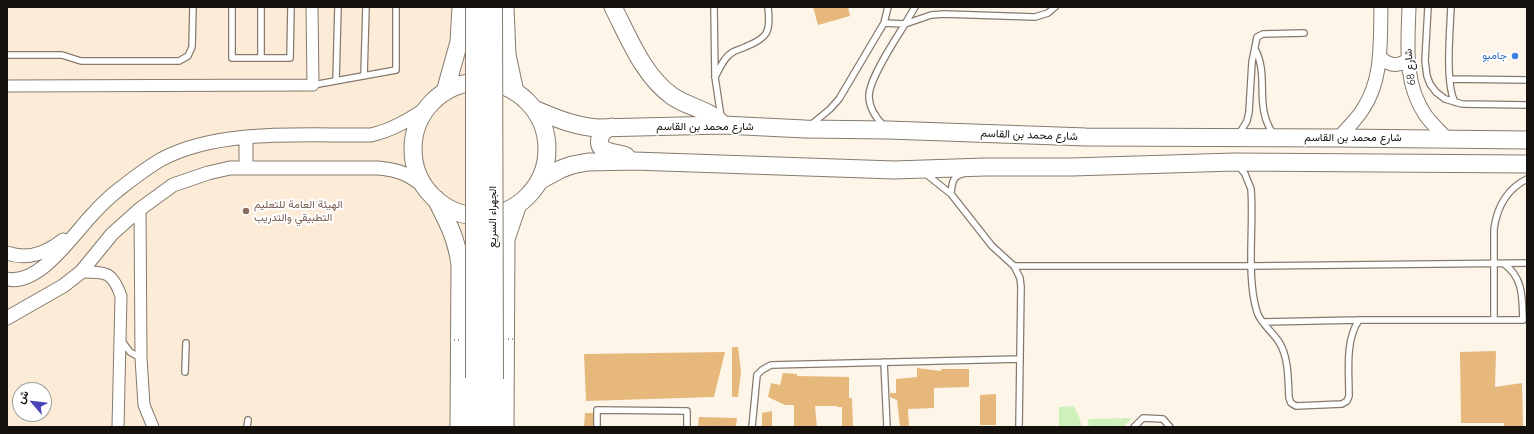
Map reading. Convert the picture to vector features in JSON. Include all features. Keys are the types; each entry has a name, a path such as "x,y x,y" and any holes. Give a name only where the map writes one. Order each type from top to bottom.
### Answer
{"highway":[{"name":"الجهراء السريع","path":"476,7 476,427"},
{"name":"الجهراء السريع","path":"492,7 493,427"}],"main road":[{"path":"445,92 459,42 461,7"},
{"path":"505,7 507,55 515,92"},
{"path":"613,7 631,43 653,78 671,96 688,106 712,115 723,125"},
{"path":"480,82 492,83 504,86 515,92 526,99 534,109 541,120 545,132 547,157 539,181 530,194 518,204 495,214 482,216 457,212 436,199 424,186 415,164 414,146 417,129 421,118 427,108 436,99 456,86 480,82"},
{"name":"شارع محمد بن القاسم","path":"534,109 564,122 583,126 612,127 723,125 805,129 888,130 1086,137 1527,140"},
{"path":"612,127 604,130 600,137 602,148 609,153 624,155 634,161"},
{"path":"539,181 572,165 588,162 634,161 906,170 1234,162 1527,164"},
{"path":"436,199 454,234 460,264 459,427"},
{"name":"الجهراء السريع","path":"505,427 506,239 518,204"}],"street":[{"path":"7,86 313,85 312,7"},
{"path":"1339,138 1363,109 1375,85 1380,57 1381,7"},
{"name":"شارع 68","path":"1409,7 1408,60 1412,88 1426,116 1447,139"},
{"path":"1380,57 1386,63 1393,66 1402,64 1408,60"},
{"path":"7,253 24,256 52,249 116,192 162,159 191,148 224,139 273,136 371,135 384,132 398,126 427,108"},
{"path":"246,138 246,168"},
{"path":"8,319 63,286 81,272 112,234 140,209 173,186 208,173 230,168 392,169 405,173 424,186"},
{"path":"140,209 144,405 153,427"},
{"path":"7,279 29,276 47,265 91,215"},
{"path":"81,272 95,272 110,275 116,282 121,296 118,427"}],"lane":[{"path":"7,55 62,55 81,61 179,61 188,56 192,47 193,7"},
{"path":"232,7 232,58 290,58 290,7"},
{"path":"260,7 261,58"},
{"path":"336,81 338,7"},
{"path":"364,76 366,7"},
{"path":"313,85 396,70 396,7"},
{"path":"714,7 715,77 723,125"},
{"path":"715,77 725,59 733,52 760,41 767,33 770,21 768,7"},
{"path":"805,129 822,117 839,98 884,23 888,7"},
{"path":"888,130 879,122 874,113 869,95 872,82 915,7"},
{"path":"884,23 904,24 931,15 944,14 1035,17 1048,13 1055,7"},
{"path":"1428,7 1425,61 1427,76 1430,84 1436,92 1445,99 1462,104 1527,105"},
{"path":"1451,7 1450,90 1455,102"},
{"path":"1236,137 1242,130 1250,112 1252,62 1256,40 1260,35 1304,33"},
{"path":"1255,49 1261,66 1263,112 1268,125 1276,138"},
{"path":"1450,79 1527,80"},
{"path":"1234,162 1245,174 1251,189 1253,293 1258,312 1263,322 1280,342 1285,355 1290,401 1296,406 1342,404 1347,401 1349,396 1350,339 1353,328 1359,320"},
{"path":"951,194 953,181 958,175 985,167"},
{"path":"906,170 928,174 951,194 992,246 1014,266 1020,278 1022,287 1019,427"},
{"path":"1494,320 1495,217 1499,206 1505,197 1513,188 1527,179"},
{"path":"1014,266 1494,265 1527,263"},
{"path":"1263,322 1359,320 1523,320 1521,285 1515,273 1504,264"},
{"path":"120,337 126,348 136,356 142,358"},
{"path":"185,372 186,343"},
{"path":"752,427 757,375 771,365 1020,359"},
{"path":"884,362 887,427"},
{"path":"597,427 597,410 605,410 687,411 687,427"},
{"path":"1134,427 1143,418 1163,419 1170,427"},
{"path":"247,427 248,420"}],"shaded area":[{"name":"الهيئة العامة للتعليم التطبيقي والتدريب","path":"7,7 487,7 485,427 7,427"}],"green space":[{"path":"1074,406 1082,427 1059,427 1059,407"},
{"path":"1132,418 1123,427 1089,427 1088,419"}],"building":[{"path":"813,7 848,7 850,16 818,25"},
{"path":"732,347 738,347 741,371 738,397 732,397"},
{"path":"1496,351 1495,387 1522,383 1523,427 1504,427 1504,423 1461,423 1460,352"},
{"path":"725,352 714,397 586,401 584,354"},
{"path":"917,368 941,371 941,369 969,369 969,387 934,388 934,408 908,409 909,427 900,427 897,400 890,397 890,393 896,393 896,379 917,377"},
{"path":"783,373 797,374 797,376 849,377 849,398 852,398 853,427 842,427 842,407 815,406 817,427 794,427 794,405 785,405 768,397 771,383 780,385"},
{"path":"996,394 996,425 980,425 980,395"},
{"path":"772,411 772,427 762,427 762,413"},
{"path":"585,413 593,413 593,427 584,427"},
{"path":"699,417 737,418 736,427 698,427"}],"place":[{"name":"جامبو","path":"1515,56"},
{"name":"الهيئة العامة للتعليم التطبيقي والتدريب","path":"246,211"}]}
